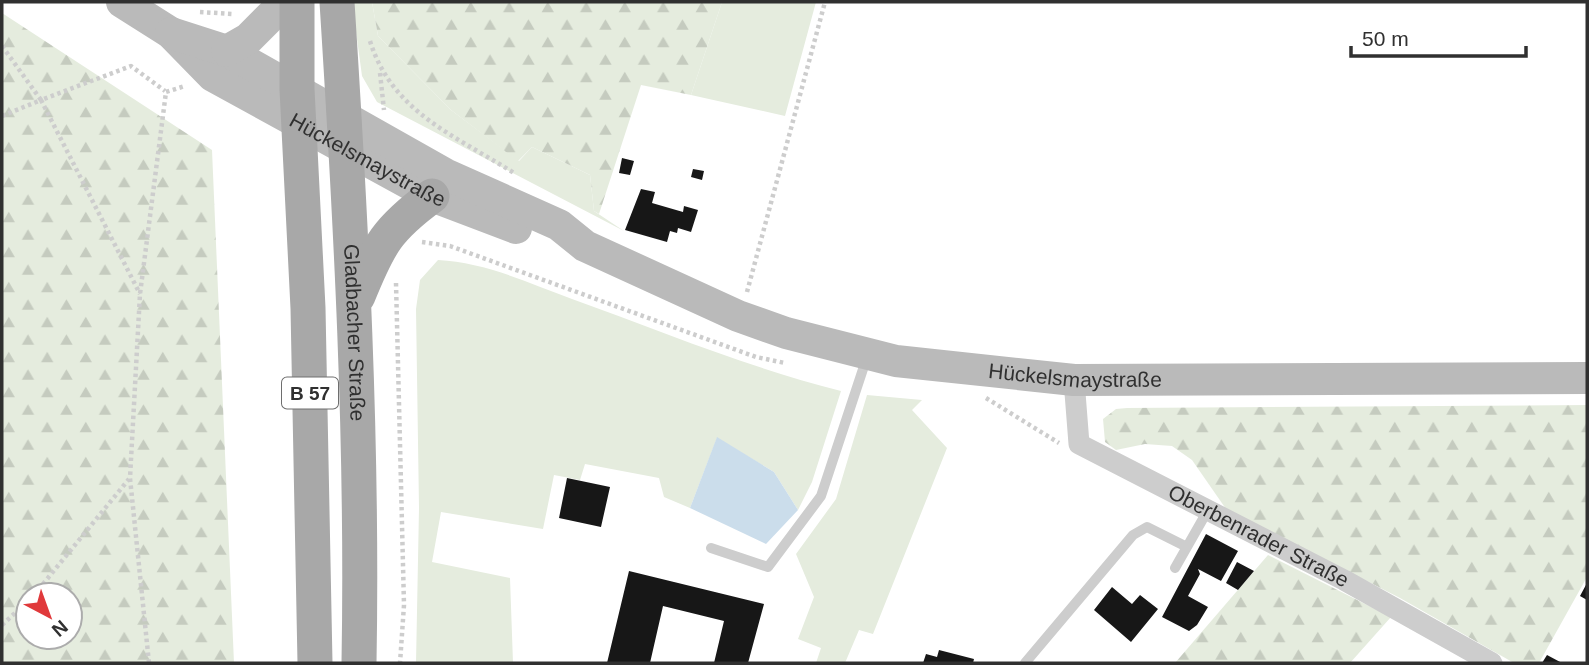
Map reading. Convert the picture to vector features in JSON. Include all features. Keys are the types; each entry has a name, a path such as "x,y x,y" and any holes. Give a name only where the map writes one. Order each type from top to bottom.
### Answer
{"main road":[{"name":"Hückelsmaystraße","path":"122,2 179,22 297,89 344,132 432,196 551,242 585,246 740,297 786,333 868,354 896,361 1074,380 1587,377"},
{"path":"227,51 262,27 285,2"},
{"name":"B 57","path":"297,2 297,89 308,308 314,663"},
{"name":"Gladbacher Straße","path":"337,2 354,305 361,552 359,663"},
{"name":"Hückelsmaystraße","path":"179,22 212,76 299,124 344,132 559,225 585,246"},
{"path":"354,305 377,247 399,220 432,196"}],"street":[{"name":"Oberbenrader Straße","path":"1074,380 1079,444 1344,580 1492,663"}],"lane":[{"path":"711,548 768,567 821,496 868,354"},
{"path":"1175,568 1208,510"},
{"path":"1025,663 1133,534 1147,527 1187,547"}],"path":[{"path":"760,294 740,297 825,2"},
{"path":"179,22 251,16 262,27"},
{"path":"366,31 380,70 408,106 522,178"},
{"path":"2,46 40,100 140,294"},
{"path":"2,116 131,66 166,92"},
{"path":"166,92 189,85"},
{"path":"149,663 130,478 140,294 166,92"},
{"path":"396,333 404,605 400,663"},
{"path":"45,581 130,478"}],"green space":[{"path":"352,2 372,2 378,36 451,110 519,161 532,147 590,175 594,211 624,231 377,102 362,76"},
{"path":"372,2 722,2 691,95 641,85 599,214 594,211 590,175 532,147 518,161 451,110 378,36"},
{"path":"722,2 816,2 785,116 691,95"},
{"path":"2,13 212,150 234,663 2,663"},
{"path":"438,260 506,274 739,360 841,391 812,482 798,510 774,472 717,438 690,508 664,497 659,478 585,464 580,480 554,475 543,529 441,512 432,562 510,578 513,663 416,663 419,508 416,309 420,280"},
{"path":"867,395 922,400 912,410 947,448 873,634 859,630 845,663 816,663 821,648 798,639 814,597 796,554 836,499"},
{"path":"1587,405 1587,577 1539,663 1514,663 1400,598 1226,509 1192,460 1172,446 1145,444 1116,450 1105,442 1103,419 1116,409 1127,408"},
{"path":"1268,555 1391,617 1350,663 1175,663"}],"water":[{"path":"717,437 774,472 798,510 766,544 690,508"}],"building":[{"path":"622,158 634,161 630,175 619,173"},
{"path":"693,169 704,171 702,180 691,177"},
{"path":"641,189 655,192 652,203 683,212 684,206 698,210 691,232 678,228 677,233 670,231 667,242 625,230"},
{"path":"567,478 610,487 601,527 559,518"},
{"path":"1206,534 1238,551 1221,581 1198,569 1200,574 1188,596 1208,607 1197,625 1189,631 1162,617"},
{"path":"1237,562 1254,571 1238,590 1226,583"},
{"path":"629,571 764,604 748,663 714,663 724,621 663,606 650,663 607,663"},
{"path":"1587,583 1587,600 1580,596"},
{"path":"1112,587 1132,604 1140,595 1158,609 1131,642 1094,610"},
{"path":"939,650 974,659 973,663 923,663 926,654 937,657"},
{"path":"1547,655 1562,663 1542,663"}]}
